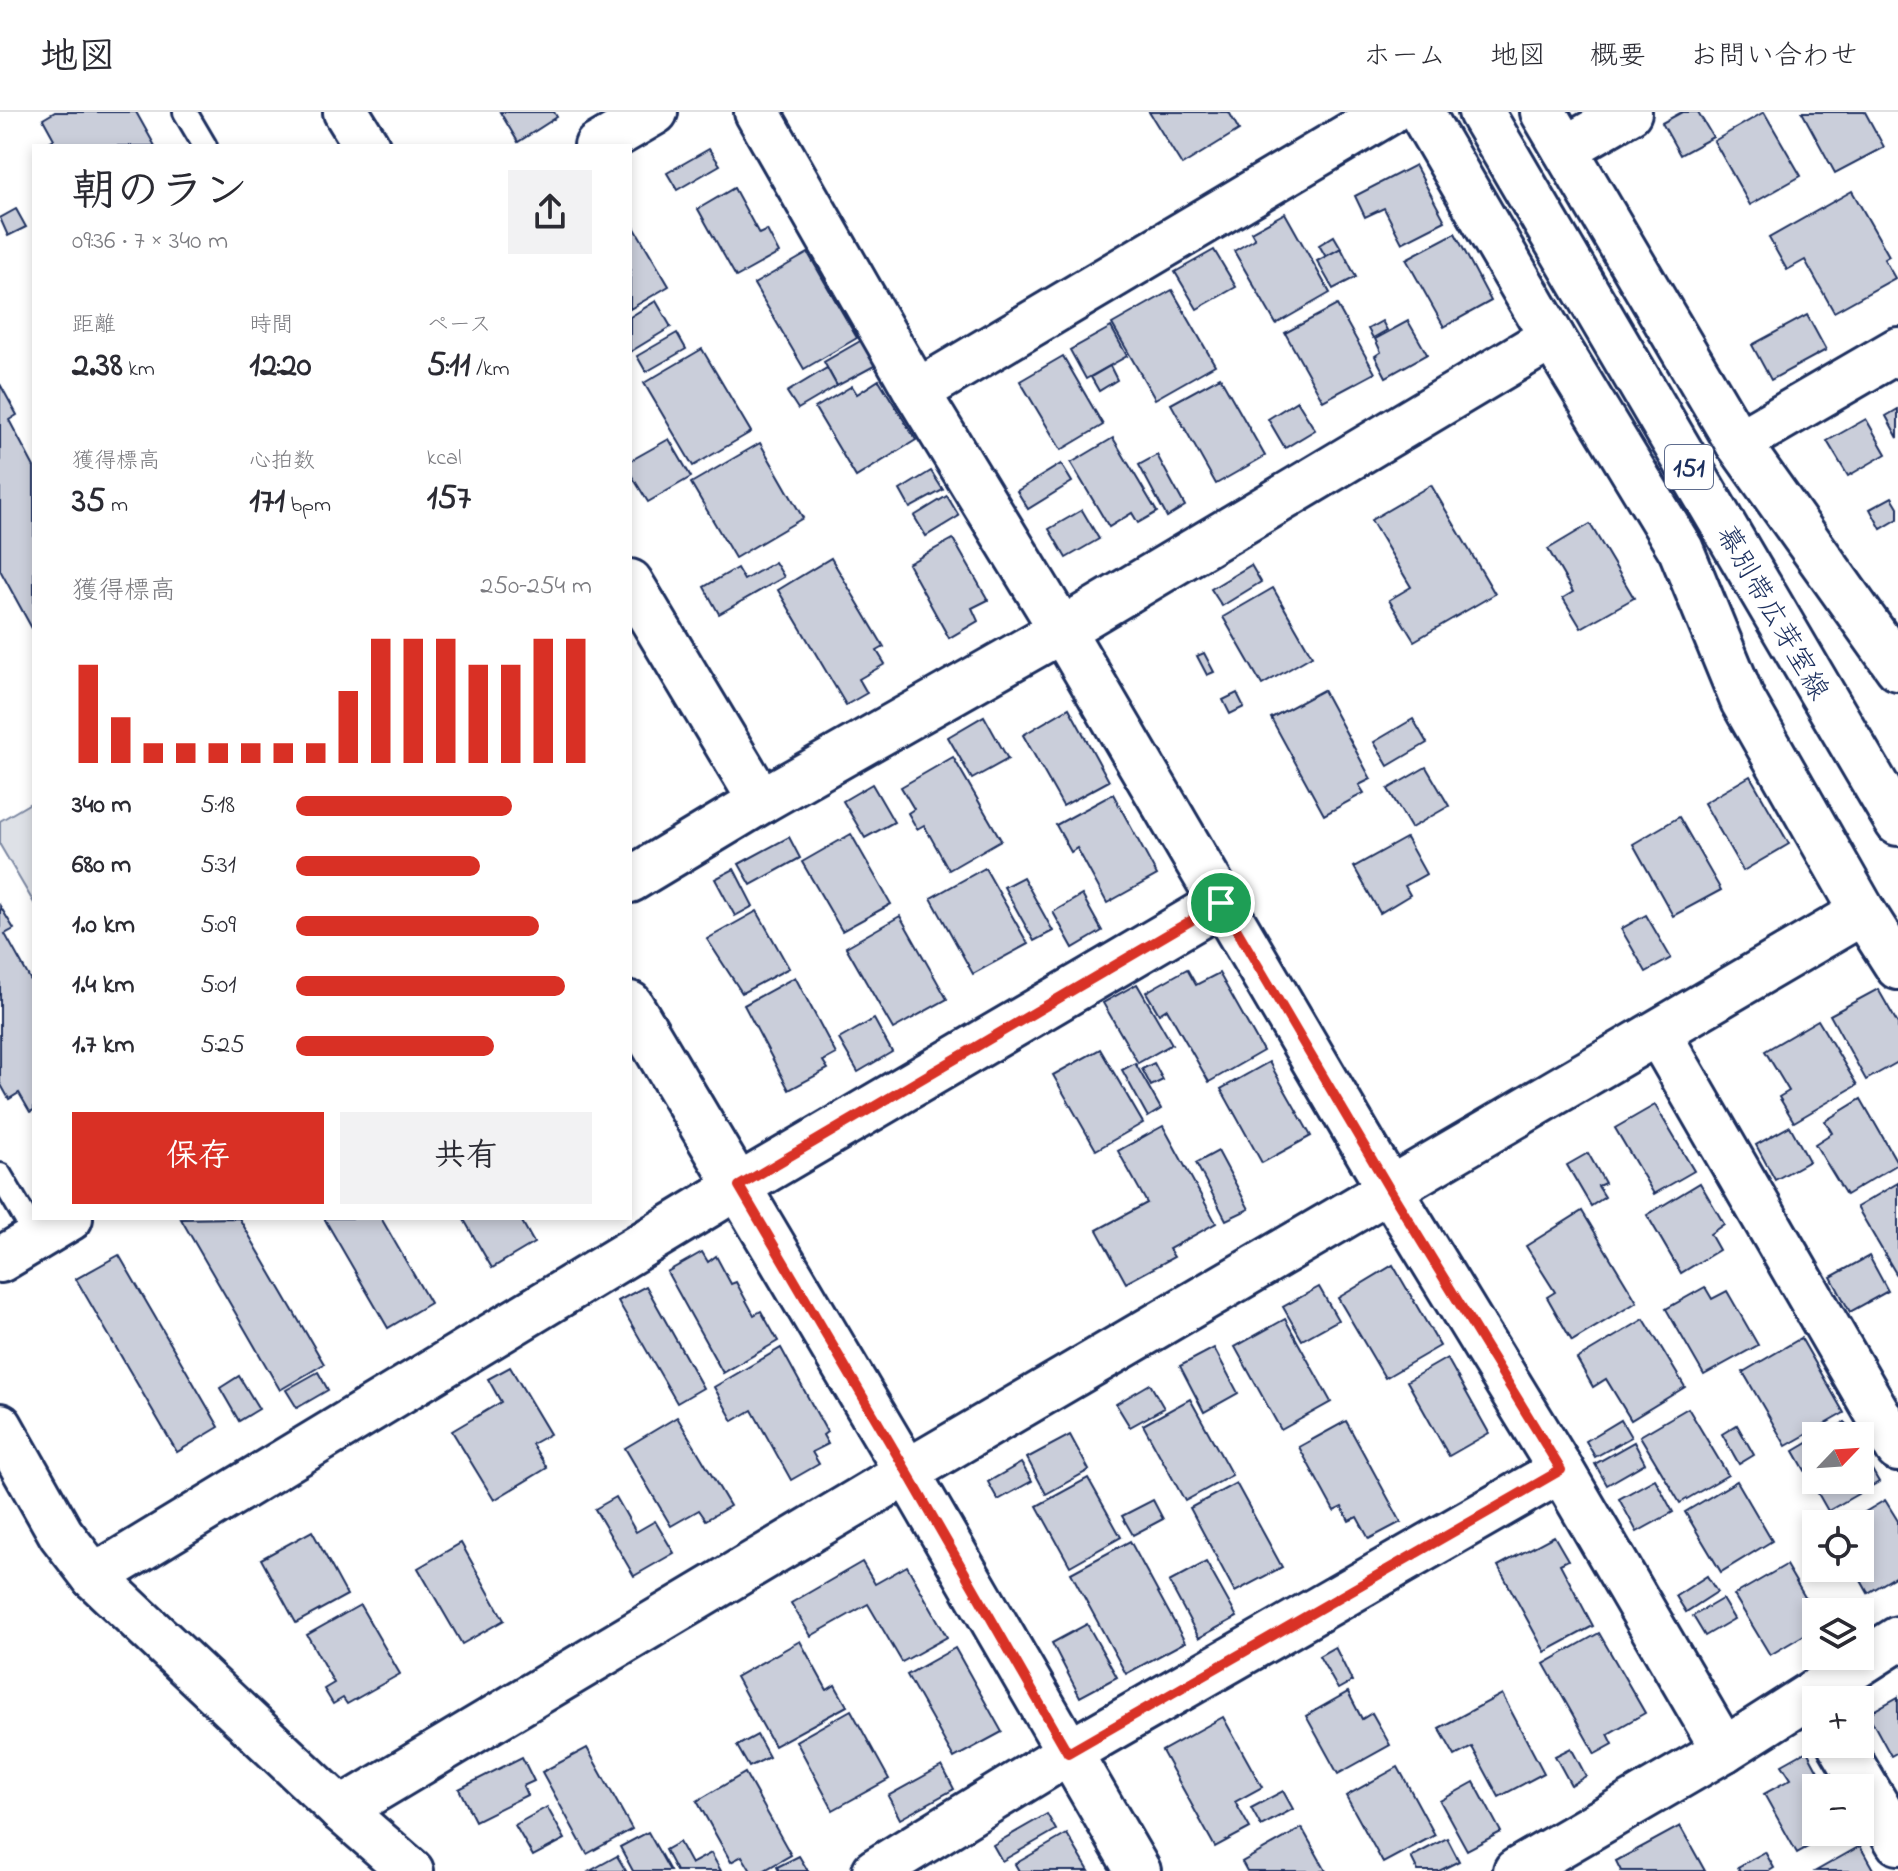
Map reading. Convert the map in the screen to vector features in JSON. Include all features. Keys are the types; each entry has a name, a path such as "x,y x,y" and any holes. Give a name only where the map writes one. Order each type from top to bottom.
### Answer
{"street":[{"path":"346,112 366,144"},
{"path":"600,144 655,112"},
{"path":"757,112 917,392 1062,630 1390,1190 1561,1470 1724,1750"},
{"path":"917,392 1389,112"},
{"path":"1421,112 1681,550 1743,701 1863,912 1898,967"},
{"name":"幕別帯広芽室線","path":"1481,112 1898,823"},
{"path":"1543,112 1738,443 1898,668"},
{"path":"1565,149 1629,112"},
{"path":"632,875 1062,630 1552,337"},
{"path":"1738,443 1898,350"},
{"path":"632,585 761,801"},
{"path":"94,1577 739,1186 1221,903"},
{"path":"341,1810 907,1472 1863,912"},
{"path":"632,1007 1138,1871"},
{"path":"1658,1033 1898,1449"},
{"path":"0,1260 54,1228"},
{"path":"0,1426 61,1534 94,1577 341,1810 411,1871"},
{"path":"875,1871 1068,1753 1561,1470"},
{"path":"1831,1686 1898,1639"},
{"path":"1525,1869 1802,1705"},
{"path":"1848,1758 1898,1842"}],"lane":[{"path":"185,112 204,144"},
{"path":"0,1175 32,1206"}],"shaded area":[{"path":"32,802 32,900 0,845 0,821"}],"building":[{"path":"55,112 136,112 154,144 48,144 54,139 43,119"},
{"path":"500,112 554,112 557,117 518,142"},
{"path":"1149,112 1229,112 1239,130 1182,165"},
{"path":"1682,112 1698,112 1713,137 1680,155 1662,123"},
{"path":"1764,112 1801,176 1750,205 1714,141"},
{"path":"1802,112 1865,112 1884,147 1835,173"},
{"path":"709,149 720,165 677,190 667,173"},
{"path":"1415,165 1445,221 1402,243 1384,208 1365,217 1355,196"},
{"path":"734,188 759,234 767,230 779,253 736,277 698,209"},
{"path":"1852,191 1889,256 1884,259 1895,278 1834,312 1805,260 1787,270 1769,238"},
{"path":"16,209 26,227 8,236 0,218"},
{"path":"1285,213 1330,293 1276,324 1234,251 1255,239 1251,232"},
{"path":"632,223 669,286 632,308"},
{"path":"1455,233 1491,301 1444,327 1406,259"},
{"path":"1334,236 1341,248 1326,257 1319,245"},
{"path":"1341,248 1356,277 1333,289 1317,261"},
{"path":"1214,250 1236,287 1197,309 1175,272"},
{"path":"808,253 857,338 804,369 754,284"},
{"path":"1172,290 1215,365 1155,399 1112,324"},
{"path":"656,301 671,327 632,351 632,316"},
{"path":"1337,305 1375,373 1323,401 1285,333"},
{"path":"1807,315 1826,350 1771,380 1752,345"},
{"path":"1382,321 1387,330 1373,338 1368,329"},
{"path":"1408,321 1427,354 1386,377 1375,356 1381,352 1375,339"},
{"path":"1111,327 1127,356 1086,379 1070,350"},
{"path":"677,333 686,349 646,372 637,356"},
{"path":"862,340 876,365 837,386 824,362"},
{"path":"702,349 751,432 693,466 644,383"},
{"path":"1063,356 1103,425 1061,450 1020,381"},
{"path":"1110,366 1117,380 1099,391 1091,377"},
{"path":"827,368 837,386 798,409 787,392"},
{"path":"1220,377 1265,456 1216,484 1171,404"},
{"path":"879,380 916,440 856,477 815,408 852,386 857,394"},
{"path":"0,384 17,415 9,420 32,463 32,628 0,570"},
{"path":"1297,401 1315,430 1285,448 1268,419"},
{"path":"1898,409 1898,438 1886,416"},
{"path":"1866,419 1886,454 1848,476 1827,441"},
{"path":"1113,438 1157,512 1138,523 1132,513 1109,527 1071,463"},
{"path":"669,439 691,477 648,502 632,476 632,460"},
{"path":"760,443 803,518 735,558 691,483"},
{"path":"1157,455 1185,506 1167,517 1139,465"},
{"path":"1061,464 1072,482 1028,509 1017,491"},
{"path":"931,471 943,490 910,508 900,490"},
{"path":"1431,485 1495,594 1414,641 1389,600 1411,587 1371,520"},
{"path":"947,496 959,516 926,536 914,516"},
{"path":"1892,497 1898,507 1898,519 1881,529 1870,509"},
{"path":"1082,510 1099,539 1066,558 1049,529"},
{"path":"1590,524 1634,598 1581,628 1563,598 1573,592 1548,549"},
{"path":"953,539 988,600 972,608 978,621 949,638 908,564"},
{"path":"831,558 884,647 877,651 885,664 859,679 867,693 846,705 778,590"},
{"path":"775,562 784,577 719,614 704,587 737,568 744,580"},
{"path":"1251,565 1261,582 1222,606 1211,589"},
{"path":"1273,588 1312,656 1262,685 1223,617"},
{"path":"1204,653 1214,672 1207,675 1197,656"},
{"path":"1323,690 1371,779 1359,785 1364,793 1324,815 1271,718"},
{"path":"1237,693 1244,707 1230,714 1223,700"},
{"path":"1069,708 1109,781 1063,806 1023,735"},
{"path":"984,716 1008,759 972,779 948,737"},
{"path":"1413,719 1427,743 1388,766 1374,742"},
{"path":"953,757 1001,840 949,870 924,825 917,829 908,813 914,809 901,787"},
{"path":"1426,767 1449,806 1411,828 1388,789"},
{"path":"1750,776 1789,844 1743,871 1704,803"},
{"path":"872,784 894,822 865,838 843,801"},
{"path":"1113,794 1157,875 1107,903 1077,848 1071,852 1056,825"},
{"path":"1679,817 1721,890 1673,916 1633,844"},
{"path":"851,834 891,904 842,931 802,862"},
{"path":"789,837 800,858 751,885 739,864"},
{"path":"1406,838 1426,874 1405,886 1410,895 1380,913 1354,867"},
{"path":"985,868 1028,944 973,974 931,898"},
{"path":"734,869 753,906 735,916 715,879"},
{"path":"1023,877 1053,931 1034,941 1004,887"},
{"path":"1082,895 1102,931 1073,948 1053,912"},
{"path":"0,906 14,929 5,934 32,982 32,1111 19,1093 9,1099 0,1083"},
{"path":"757,911 789,968 742,993 707,939"},
{"path":"1646,915 1671,958 1646,972 1621,929"},
{"path":"900,916 947,999 893,1029 846,947"},
{"path":"1187,969 1196,985 1219,973 1263,1051 1209,1082 1167,1009 1159,1014 1146,992"},
{"path":"795,977 836,1054 823,1061 828,1069 789,1090 744,1005"},
{"path":"1137,984 1172,1044 1138,1063 1103,1003"},
{"path":"1878,989 1898,1024 1898,1062 1866,1080 1830,1015"},
{"path":"874,1019 892,1052 858,1072 839,1039"},
{"path":"1818,1020 1857,1085 1794,1122 1779,1097 1789,1091 1765,1051"},
{"path":"1100,1049 1143,1123 1096,1150 1053,1075"},
{"path":"1269,1062 1311,1136 1262,1163 1221,1089"},
{"path":"1135,1063 1161,1109 1148,1117 1122,1070"},
{"path":"1154,1063 1163,1080 1151,1086 1142,1069"},
{"path":"1861,1099 1898,1164 1846,1195 1815,1144 1832,1133 1825,1121"},
{"path":"1655,1105 1694,1171 1654,1194 1615,1128"},
{"path":"1163,1126 1216,1223 1169,1249 1174,1257 1126,1283 1097,1230 1147,1203 1118,1151"},
{"path":"1790,1126 1809,1161 1775,1180 1756,1145"},
{"path":"1218,1151 1249,1209 1226,1220 1196,1163"},
{"path":"1588,1153 1605,1183 1598,1186 1605,1197 1591,1206 1567,1165"},
{"path":"1700,1183 1724,1224 1710,1234 1719,1250 1681,1273 1647,1215"},
{"path":"1898,1183 1898,1277 1857,1207"},
{"path":"1582,1211 1637,1302 1572,1341 1547,1297 1555,1292 1526,1246"},
{"path":"182,1220 240,1220 324,1364 280,1390"},
{"path":"325,1220 382,1220 430,1303 388,1328"},
{"path":"464,1220 521,1220 534,1243 492,1268"},
{"path":"702,1252 708,1262 716,1256 731,1284 736,1282 754,1315 761,1311 778,1341 723,1373 667,1272"},
{"path":"119,1255 219,1427 177,1452 76,1279"},
{"path":"1869,1256 1888,1291 1850,1312 1831,1277"},
{"path":"1393,1265 1440,1346 1385,1378 1338,1298"},
{"path":"646,1286 703,1388 677,1403 618,1301"},
{"path":"1319,1287 1338,1320 1302,1340 1283,1307"},
{"path":"1705,1287 1712,1299 1727,1291 1758,1345 1704,1375 1666,1309"},
{"path":"1285,1319 1331,1402 1281,1430 1235,1347"},
{"path":"1644,1319 1685,1387 1631,1420 1606,1379 1593,1387 1577,1359"},
{"path":"1801,1338 1844,1413 1828,1422 1802,1422 1802,1437 1786,1446 1743,1372"},
{"path":"781,1348 827,1432 823,1435 828,1444 812,1452 819,1464 791,1480 752,1410 733,1421 714,1387"},
{"path":"1214,1348 1238,1393 1204,1412 1180,1366"},
{"path":"1447,1358 1489,1433 1449,1456 1407,1381"},
{"path":"510,1367 550,1434 532,1444 547,1468 494,1500 452,1431 501,1402 488,1379"},
{"path":"318,1372 328,1390 297,1408 286,1390"},
{"path":"239,1376 259,1409 239,1421 220,1388"},
{"path":"1150,1384 1164,1408 1130,1427 1116,1404"},
{"path":"1190,1399 1232,1475 1185,1501 1143,1425"},
{"path":"1688,1408 1728,1475 1680,1503 1640,1436"},
{"path":"677,1417 730,1506 706,1520 699,1510 671,1526 625,1448"},
{"path":"1621,1420 1631,1437 1595,1457 1586,1441"},
{"path":"1346,1421 1401,1522 1369,1539 1357,1517 1349,1521 1342,1507 1334,1511 1299,1447"},
{"path":"1737,1425 1754,1455 1739,1464 1722,1434"},
{"path":"1070,1435 1089,1470 1046,1494 1027,1458"},
{"path":"1634,1442 1645,1463 1607,1485 1595,1464"},
{"path":"1802,1446 1802,1465 1794,1451"},
{"path":"1021,1463 1032,1481 998,1500 988,1482"},
{"path":"1088,1478 1121,1537 1070,1566 1037,1506"},
{"path":"1655,1479 1673,1512 1637,1532 1619,1499"},
{"path":"1737,1481 1772,1541 1721,1572 1685,1512"},
{"path":"1236,1483 1282,1567 1235,1592 1190,1508"},
{"path":"1818,1494 1858,1494 1830,1510"},
{"path":"616,1497 636,1532 655,1521 674,1553 634,1576 595,1509"},
{"path":"1153,1500 1163,1519 1133,1535 1122,1516"},
{"path":"1885,1500 1898,1521 1898,1575 1868,1593 1862,1582 1874,1582 1874,1510 1868,1510"},
{"path":"312,1531 347,1595 296,1623 261,1559"},
{"path":"1554,1536 1568,1560 1560,1564 1593,1626 1545,1652 1498,1566"},
{"path":"1130,1541 1185,1642 1126,1674 1071,1573"},
{"path":"461,1543 504,1620 462,1644 418,1568"},
{"path":"862,1562 875,1584 907,1566 947,1637 902,1662 868,1604 811,1636 791,1603"},
{"path":"1206,1562 1237,1617 1199,1638 1169,1582"},
{"path":"1786,1565 1805,1598 1802,1598 1802,1636 1770,1655 1734,1595"},
{"path":"1707,1576 1717,1592 1686,1612 1676,1596"},
{"path":"1722,1599 1734,1619 1705,1636 1693,1616"},
{"path":"360,1605 400,1674 347,1704 343,1698 333,1704 324,1689 334,1683 307,1635"},
{"path":"1087,1624 1117,1677 1080,1697 1052,1643"},
{"path":"1599,1633 1645,1713 1608,1734 1613,1744 1595,1754 1544,1664"},
{"path":"800,1641 827,1690 835,1685 847,1706 774,1746 736,1677"},
{"path":"1335,1647 1352,1681 1338,1689 1319,1656"},
{"path":"955,1648 1002,1732 954,1758 907,1675"},
{"path":"1348,1692 1362,1719 1372,1713 1390,1745 1338,1774 1306,1716"},
{"path":"1502,1694 1544,1773 1499,1797 1472,1747 1455,1756 1439,1728"},
{"path":"1898,1697 1898,1752 1891,1756 1874,1725 1874,1711"},
{"path":"851,1710 889,1779 833,1810 796,1741"},
{"path":"1223,1717 1262,1787 1235,1802 1250,1828 1215,1847 1162,1751"},
{"path":"757,1735 769,1757 749,1767 737,1746"},
{"path":"587,1748 632,1829 587,1854 542,1772"},
{"path":"1571,1748 1586,1776 1571,1785 1555,1756"},
{"path":"1802,1754 1802,1758 1811,1758 1819,1774 1802,1774 1802,1846 1810,1846 1797,1853 1764,1794 1791,1779 1782,1765"},
{"path":"522,1757 534,1781 523,1786 527,1795 475,1821 459,1789"},
{"path":"942,1766 954,1789 900,1819 888,1796"},
{"path":"1398,1767 1435,1835 1383,1863 1346,1796"},
{"path":"745,1773 791,1855 763,1871 751,1871 742,1856 731,1862 697,1801"},
{"path":"1474,1782 1501,1832 1467,1850 1440,1801"},
{"path":"1283,1791 1293,1809 1261,1826 1251,1808"},
{"path":"547,1807 565,1839 533,1856 515,1825"},
{"path":"1047,1814 1056,1830 1002,1861 993,1845"},
{"path":"1680,1826 1705,1871 1621,1871 1616,1861"},
{"path":"1302,1828 1326,1871 1247,1871 1242,1862"},
{"path":"648,1832 670,1871 633,1871 620,1847"},
{"path":"1067,1834 1089,1871 1019,1871 1015,1864"},
{"path":"1447,1838 1459,1861 1439,1871 1418,1871 1411,1857"},
{"path":"679,1842 691,1864 711,1853 721,1871 676,1871 665,1850"},
{"path":"1860,1846 1874,1871 1816,1871"},
{"path":"1765,1852 1774,1868 1769,1871 1740,1871 1738,1867"},
{"path":"617,1856 626,1871 590,1871"},
{"path":"799,1856 808,1871 779,1871 777,1867"}],"route":[{"path":"1221,903 1390,1190 1561,1470 1068,1753 739,1186 1221,903"}]}
